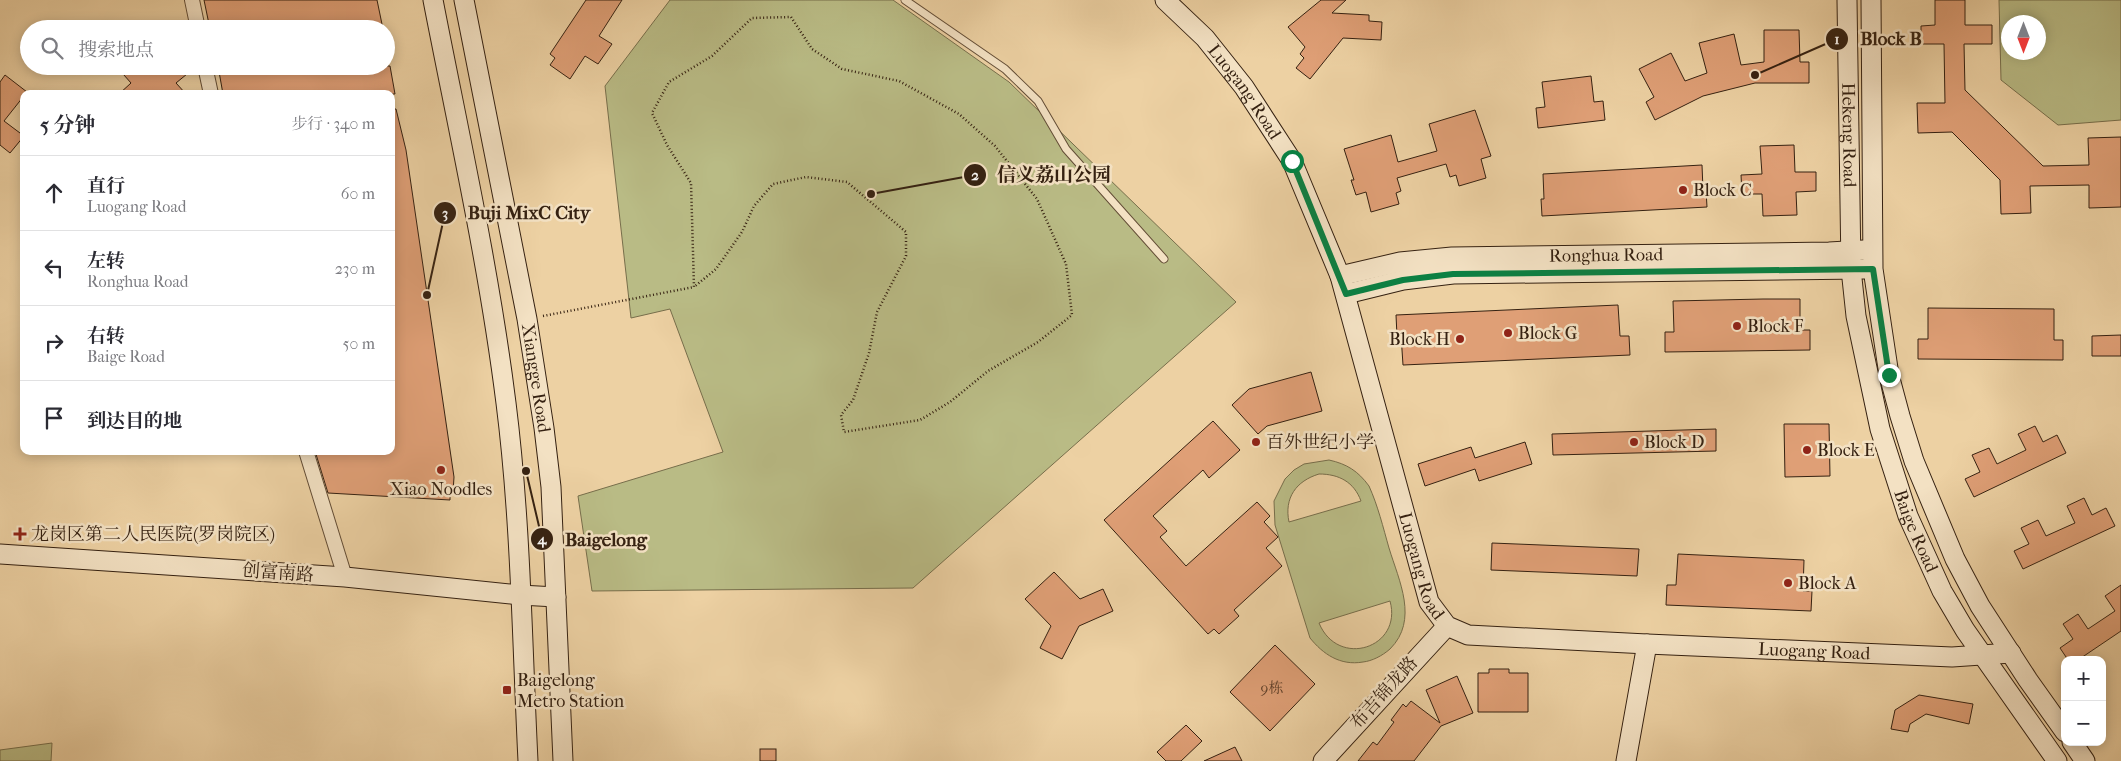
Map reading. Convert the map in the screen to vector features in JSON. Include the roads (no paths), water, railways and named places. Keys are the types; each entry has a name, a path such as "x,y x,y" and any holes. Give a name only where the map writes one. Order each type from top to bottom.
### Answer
{"street":[{"path":"192,0 196,20"},
{"name":"Xiangge Road","path":"433,0 498,342 512,466 528,761"},
{"name":"Xiangge Road","path":"464,0 527,319 544,428 551,487 563,761"},
{"name":"Luogang Road","path":"1165,0 1211,45 1244,87 1292,161 1343,285 1429,602 1447,626 1468,635 1647,644 1952,657 2011,653"},
{"name":"Hekeng Road","path":"1847,0 1851,260"},
{"name":"Hekeng Road","path":"1871,0 1872,249"},
{"path":"207,75 210,90"},
{"name":"Ronghua Road","path":"1851,260 1872,249"},
{"name":"Baige Road","path":"1872,249 1873,269 1889,375 1914,461 1955,559 1980,606 2061,726"},
{"name":"Ronghua Road","path":"1343,285 1400,262 1452,257 1851,260 1873,269"},
{"name":"Baige Road","path":"1851,260 1857,322 1880,429 1892,472 1908,516 1929,565 1958,620 2057,761"},
{"path":"307,455 345,577"},
{"name":"创富南路","path":"0,554 345,577 556,597"},
{"name":"布吉锦龙路","path":"1323,761 1447,626"},
{"path":"1626,761 1647,644"},
{"path":"2075,746 2085,761"}],"lane":[{"path":"905,0 1005,69 1038,101 1066,149 1164,259"}],"place":[{"name":"Block B","path":"1755,75"},
{"name":"Block C","path":"1683,190"},
{"name":"信义荔山公园","path":"871,194"},
{"name":"Buji MixC City","path":"427,295"},
{"name":"Block F","path":"1737,326"},
{"name":"Block G","path":"1508,333"},
{"name":"Block H","path":"1460,339"},
{"name":"百外世纪小学","path":"1256,442"},
{"name":"Block D","path":"1634,442"},
{"name":"Block E","path":"1807,450"},
{"name":"Xiao Noodles","path":"441,470"},
{"name":"Baigelong","path":"526,471"},
{"name":"龙岗区第二人民医院(罗岗院区)","path":"20,534"},
{"name":"Block A","path":"1788,583"},
{"name":"Baigelong Metro Station","path":"507,690"}]}
